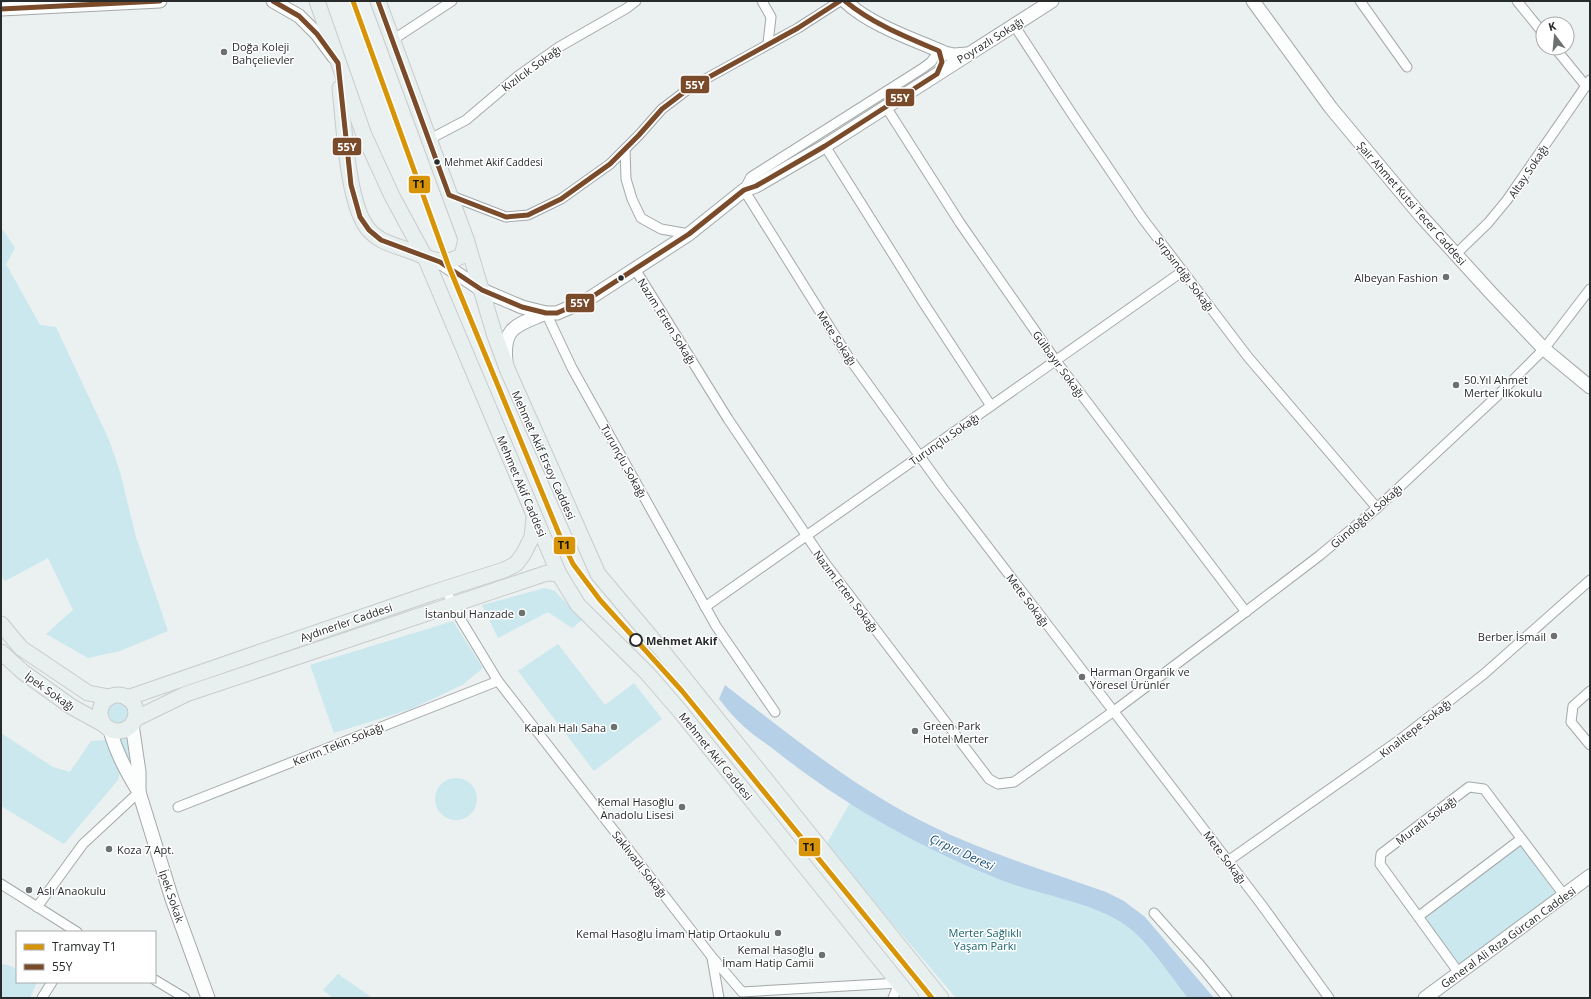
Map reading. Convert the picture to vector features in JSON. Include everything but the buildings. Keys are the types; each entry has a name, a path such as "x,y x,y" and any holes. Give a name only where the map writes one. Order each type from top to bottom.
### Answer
{"main road":[{"path":"1,9 160,1"},
{"path":"273,1 298,16 318,34 338,63 351,185 360,217 369,230 381,240 440,262 482,290 522,307 546,314"},
{"name":"Mehmet Akif Caddesi","path":"317,1 364,135 392,196 425,257 559,574 578,605 647,673 679,710 912,998"},
{"name":"Mehmet Akif Ersoy Caddesi","path":"378,1 391,41 430,139 466,240 495,336 508,371 598,574 660,648 941,998"},
{"path":"845,1 855,10 873,21 939,51 954,55 968,54"},
{"name":"Poyrazlı Sokağı","path":"508,371 506,355 507,336 517,326 546,314 556,313 587,300 689,234 744,190 756,186 825,146 1052,1"},
{"name":"Şair Ahmet Kutsi Tecer Caddesi","path":"1254,1 1331,108 1421,216 1544,348 1590,387"},
{"path":"937,74 942,64 939,51"},
{"path":"440,262 455,260 462,256 466,240"},
{"name":"Aydınerler Caddesi","path":"127,698 446,588 504,570 516,564 532,537 535,516"},
{"name":"Aydınerler Caddesi","path":"134,721 186,694 547,573 559,574"},
{"path":"1,624 21,648 88,693 109,697 116,695 127,698 133,703 136,709 134,721 139,772 139,792"},
{"name":"İpek Sokağı","path":"1,652 23,672 72,707 106,727"},
{"path":"109,697 101,706 100,718 139,792"},
{"path":"106,727 122,731 128,728 134,721"},
{"name":"İpek Sokak","path":"139,792 172,899 208,998"},
{"name":"General Ali Rıza Gürcan Caddesi","path":"1425,998 1590,876"}],"street":[{"path":"391,41 452,1"},
{"name":"Kızılcık Sokağı","path":"430,139 466,120 518,76 559,47 627,8 636,1"},
{"path":"762,1 771,17 768,43"},
{"path":"449,195 506,216 528,215 561,199 610,164 662,109 691,87 768,43 798,28 840,1"},
{"path":"1360,1 1407,67"},
{"path":"1518,1 1535,23"},
{"name":"Sırpsındığı Sokağı","path":"1014,25 1130,199 1183,271 1248,357 1377,508"},
{"name":"Poyrazlı Sokağı","path":"744,190 751,177 923,68 931,62 939,51"},
{"path":"1563,56 1588,83"},
{"name":"Altay Sokağı","path":"1456,254 1488,223 1507,200 1588,83"},
{"name":"Gülbayır Sokağı","path":"886,107 960,224 1056,361 1246,612"},
{"path":"825,146 923,302 991,406"},
{"path":"625,149 626,179 632,199 641,218 661,229 689,234"},
{"name":"Mete Sokağı","path":"744,190 849,358 920,456 1228,861 1329,998"},
{"name":"Nazım Erten Sokağı","path":"634,269 728,419 806,536 829,569 988,779 998,784 1014,782 1114,711"},
{"name":"Turunçlu Sokağı","path":"705,607 1183,271"},
{"name":"Gündoğdu Sokağı","path":"1114,711 1319,556 1377,508 1489,403 1544,348 1590,289"},
{"name":"Turunçlu Sokağı","path":"546,314 572,368 705,607 716,626 775,712"},
{"name":"Kınalıtepe Sokağı","path":"1228,861 1320,798 1404,737 1484,674 1590,580"},
{"name":"Saklıvadi Sokağı","path":"446,588 452,605 498,681 712,958 742,992 899,983 893,998"},
{"name":"Kerim Tekin Sokağı","path":"178,807 498,681"},
{"path":"1590,691 1573,706 1571,722 1590,745"},
{"name":"Muratlı Sokağı","path":"1459,973 1380,864 1381,854 1469,787 1484,789 1564,895"},
{"path":"37,907 83,844 139,792"},
{"path":"1418,916 1521,839"},
{"path":"1,884 75,931"},
{"path":"1154,913 1227,998"},
{"path":"712,958 719,998"},
{"path":"156,981 185,998"},
{"path":"42,998 51,983"}],"green space":[{"path":"1,227 15,248 6,264 40,325 56,327 109,440 120,472 136,537 168,631 120,651 88,658 46,634 73,610 48,558 5,581 1,575"},
{"path":"545,588 555,591 582,620 572,628 548,612 498,638 482,605"},
{"path":"453,621 483,668 462,685 411,709 334,733 310,665"},
{"path":"558,644 605,705 634,683 662,719 594,771 518,671"},
{"path":"118,703 125,706 128,713 125,720 118,723 111,720 108,713 111,706"},
{"path":"1,733 53,767 70,772 91,741 106,740 120,772 118,780 64,844 1,806"},
{"path":"129,737 129,760 120,738"},
{"path":"452,778 460,778 468,781 474,787 477,799 474,811 468,817 460,820 452,820 444,817 438,811 435,803 435,795 438,787 444,781"},
{"name":"Merter Sağlıklı Yaşam Parkı","path":"850,803 891,827 946,855 1101,912 1122,923 1144,943 1160,961 1188,998 956,998 882,911 827,843"},
{"path":"1520,845 1556,894 1460,965 1424,917"},
{"path":"1,964 16,969 16,983 37,983 30,998 1,998"},
{"path":"338,974 371,997 333,998 323,990"}],"water":[{"name":"Çırpıcı Deresi","path":"725,685 825,761 866,789 913,817 994,853 1106,892 1124,901 1145,917 1214,998 1188,998 1142,940 1125,925 1112,917 1097,910 1001,880 972,868 915,841 832,792 741,724 719,699"}],"tram line":[{"name":"T1","path":"353,1 449,267 562,541 573,564 600,600 682,691 932,998"}],"transit line":[{"name":"55Y","path":"1,9 160,1"},
{"name":"55Y","path":"273,1 299,16 317,34 338,63 351,185 360,217 369,230 381,240 440,262 482,290 522,307 546,313 557,313 587,300 689,234 744,190 756,186 825,146 937,74 942,62 939,51 878,23 845,1"},
{"name":"55Y","path":"378,1 449,195 506,217 528,215 561,199 610,164 662,109 691,87 798,28 840,1"}],"place":[{"name":"Doğa Koleji Bahçelievler","path":"224,52"},
{"name":"Mehmet Akif Caddesi","path":"437,162"},
{"name":"Albeyan Fashion","path":"1446,277"},
{"name":"50.Yıl Ahmet Merter İlkokulu","path":"1456,385"},
{"name":"İstanbul Hanzade","path":"522,613"},
{"name":"Berber İsmail","path":"1554,636"},
{"name":"Mehmet Akif","path":"636,640"},
{"name":"Harman Organik ve Yöresel Ürünler","path":"1082,677"},
{"name":"Kapalı Halı Saha","path":"614,727"},
{"name":"Green Park Hotel Merter","path":"915,731"},
{"name":"Kemal Hasoğlu Anadolu Lisesi","path":"682,807"},
{"name":"Koza 7 Apt.","path":"109,849"},
{"name":"Aslı Anaokulu","path":"29,890"},
{"name":"Kemal Hasoğlu İmam Hatip Ortaokulu","path":"778,933"},
{"name":"Kemal Hasoğlu İmam Hatip Camii","path":"822,955"}]}
